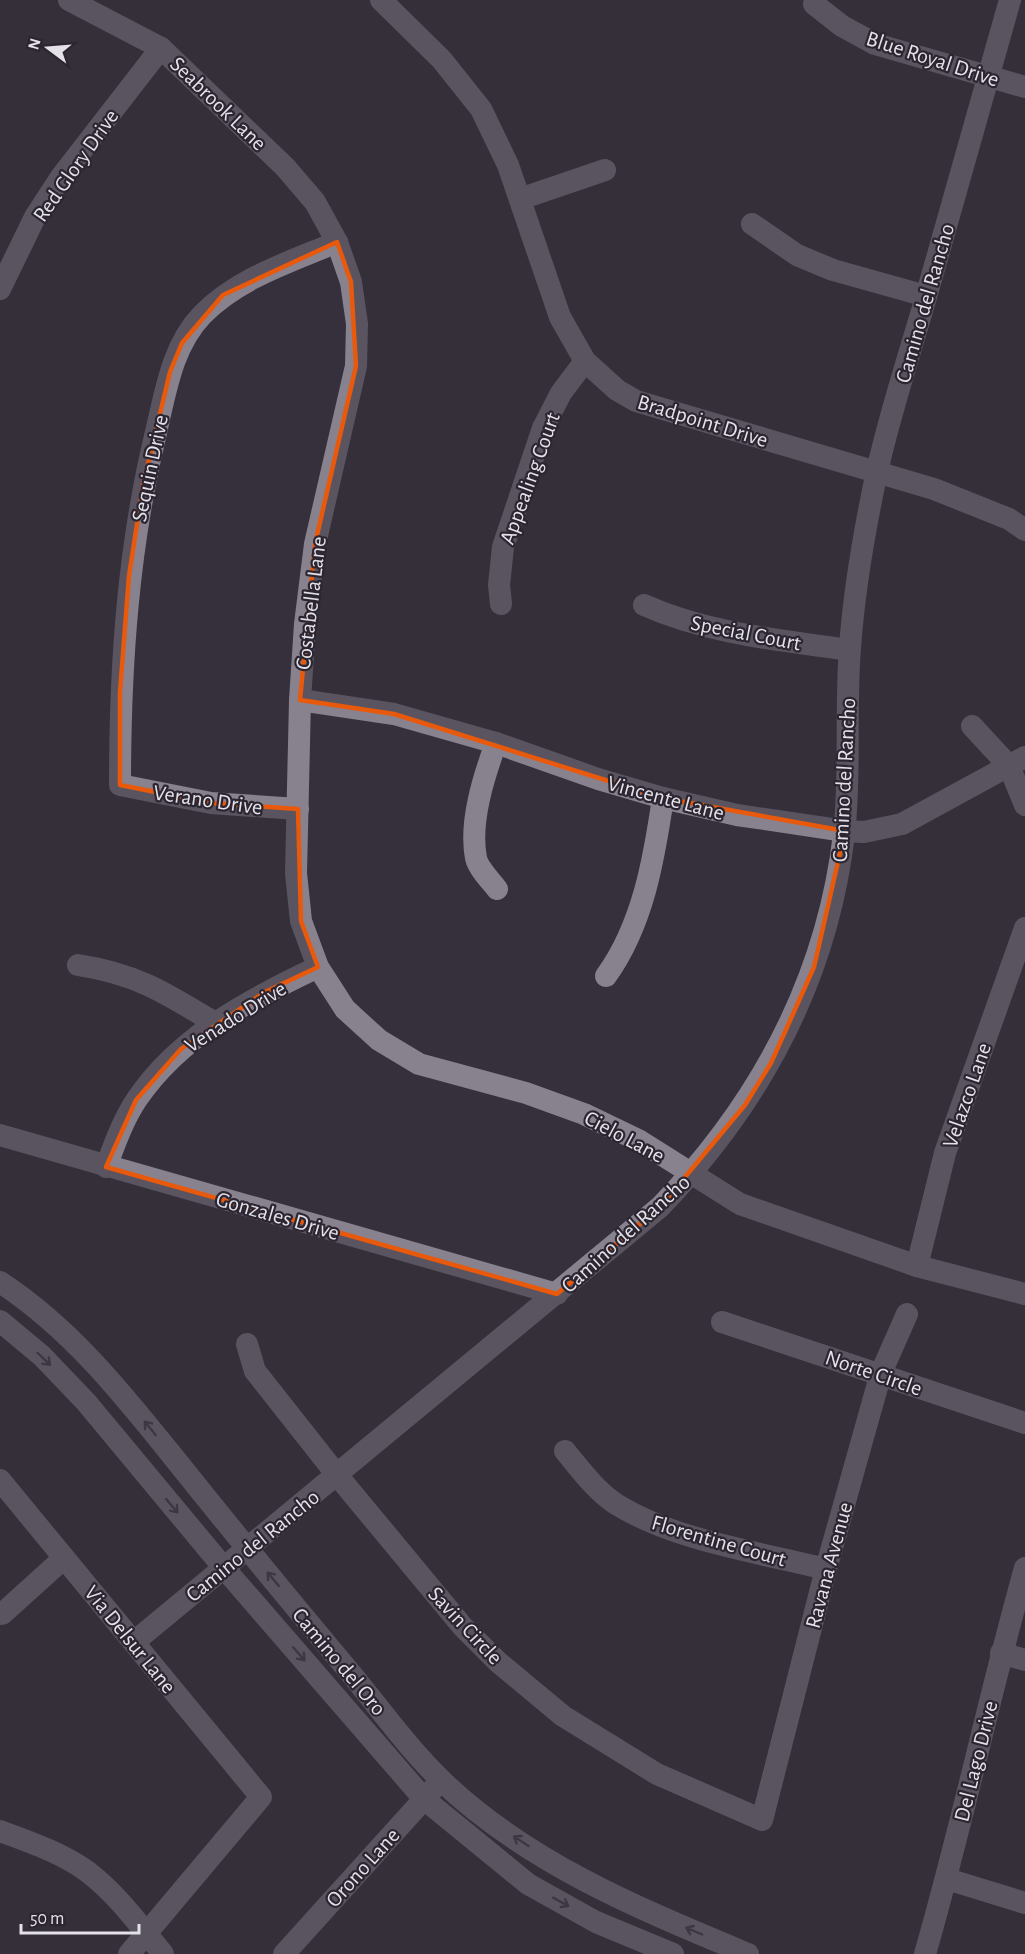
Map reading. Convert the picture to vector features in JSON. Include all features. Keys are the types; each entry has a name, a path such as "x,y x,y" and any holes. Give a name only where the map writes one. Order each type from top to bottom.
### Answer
{"street":[{"name":"Seabrook Lane","path":"69,0 161,48 285,167 315,202 337,242"},
{"name":"Bradpoint Drive","path":"381,0 442,60 481,109 508,165 560,317 585,361 617,390 636,401 934,489 1009,519 1025,530"},
{"name":"Camino del Rancho","path":"134,1642 660,1207 692,1174 745,1105 771,1063 814,967 838,874 845,831 849,650 858,568 877,473 1010,0"},
{"name":"Blue Royal Drive","path":"813,4 842,26 875,44 1025,87"},
{"name":"Red Glory Drive","path":"0,289 35,217 61,177 161,48"},
{"path":"520,199 605,170"},
{"path":"752,224 797,255 833,270 926,296"},
{"name":"Costabella Lane","path":"318,968 302,921 296,873 300,700 305,624 315,544 356,366 357,324 351,282 337,242"},
{"name":"Sequin Drive","path":"120,785 120,692 129,576 143,484 170,372 188,334 200,317 223,295 250,280 337,242"},
{"name":"Appealing Court","path":"501,604 499,585 502,547 543,428 561,393 585,361"},
{"name":"Special Court","path":"644,605 667,615 733,634 849,650"},
{"name":"Vincente Lane","path":"300,700 394,714 496,743 598,779 663,798 737,815 845,831 864,832 902,824 1017,761"},
{"path":"972,726 1017,761 1025,805"},
{"path":"496,743 484,777 476,812 476,860 497,889"},
{"name":"Verano Drive","path":"120,785 211,803 298,809"},
{"path":"606,976 624,952 645,891 656,848 663,798"},
{"name":"Velazco Lane","path":"917,1266 945,1153 1025,928"},
{"path":"78,965 106,969 151,984 215,1023"},
{"name":"Venado Drive","path":"106,1167 119,1130 150,1082 181,1049 215,1023 265,992 318,968"},
{"name":"Cielo Lane","path":"318,968 345,1009 379,1040 419,1064 526,1093 584,1114 640,1141 740,1204 917,1266 1025,1294"},
{"name":"Gonzales Drive","path":"0,1135 557,1294"},
{"name":"Camino del Oro","path":"0,1282 25,1299 69,1336 113,1382 247,1549 441,1780 493,1823 556,1864 624,1902 748,1954"},
{"name":"Ravana Avenue","path":"762,1820 826,1569 881,1373 907,1314"},
{"name":"Camino del Oro","path":"0,1320 42,1356 86,1402 224,1568 424,1799 528,1884 596,1922 673,1954"},
{"name":"Norte Circle","path":"722,1322 881,1373 1025,1423"},
{"name":"Savin Circle","path":"247,1344 255,1371 337,1475 464,1627 498,1662 564,1716 657,1774 762,1820"},
{"name":"Florentine Court","path":"565,1451 588,1479 614,1503 662,1528 826,1569"},
{"name":"Via Delsur Lane","path":"0,1480 261,1797 146,1934"},
{"path":"2,1614 64,1558"},
{"name":"Del Lago Drive","path":"925,1954 947,1879 1001,1653 1025,1568"},
{"path":"1001,1653 1025,1660"},
{"name":"Orono Lane","path":"284,1954 441,1780"},
{"path":"0,1831 51,1850 87,1872 118,1900 163,1954"},
{"path":"947,1879 1025,1903"},
{"path":"129,1954 146,1934"}],"highlighted area":[{"path":"337,242 351,282 356,366 315,544 300,700 394,714 663,798 845,831 814,967 771,1063 745,1105 660,1207 557,1294 106,1167 136,1100 181,1049 265,992 318,967 301,921 298,809 211,803 120,785 120,692 129,576 143,485 170,372 182,343 223,295"}]}
